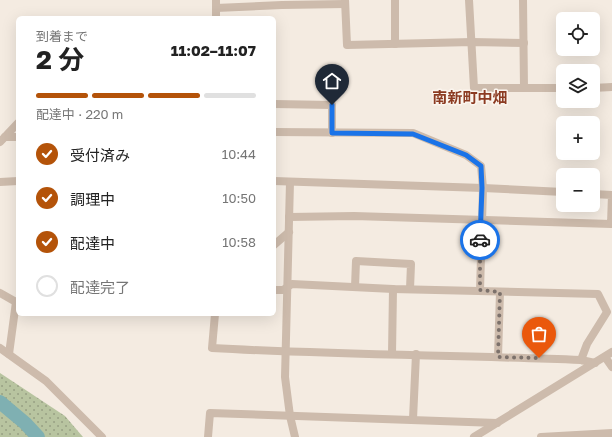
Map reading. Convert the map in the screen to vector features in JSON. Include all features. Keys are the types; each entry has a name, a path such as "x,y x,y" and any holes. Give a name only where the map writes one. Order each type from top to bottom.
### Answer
{"street":[{"path":"395,0 395,44"},
{"path":"469,0 474,88 556,88"},
{"path":"523,0 524,88"},
{"path":"216,16 216,4 345,2 347,45 472,42 524,43"},
{"path":"600,88 612,87"},
{"path":"276,104 332,105 332,133"},
{"path":"2,139 16,125"},
{"path":"276,132 413,134 466,155 481,166 480,290"},
{"path":"2,139 16,137"},
{"path":"276,181 556,192"},
{"path":"0,182 16,182"},
{"path":"290,182 285,377 290,416 295,437"},
{"path":"289,217 354,216 611,224 612,195 600,194"},
{"path":"276,243 289,232"},
{"path":"355,287 356,262 410,264 410,289"},
{"path":"276,290 283,290 292,284 393,289 598,294 610,309 587,344 581,360"},
{"path":"392,354 393,289"},
{"path":"498,357 500,292"},
{"path":"0,293 16,302 9,354"},
{"path":"214,316 212,348 286,352 416,354 581,360 595,363"},
{"path":"0,348 46,381 102,437"},
{"path":"413,419 416,354"},
{"path":"474,437 608,355 612,366"},
{"path":"208,437 210,413 497,423"},
{"path":"541,437 588,436 612,433"}],"green space":[{"path":"0,373 65,416 83,437 0,437"}],"waterway":[{"path":"0,402 25,423 38,437"}],"way so far":[{"path":"480,240 480,290 500,292 498,357 539,358"}],"district":[{"name":"南新町中畑","path":"470,98"}],"route":[{"path":"332,105 332,133 413,134 466,155 481,166 482,188 480,240"}]}
